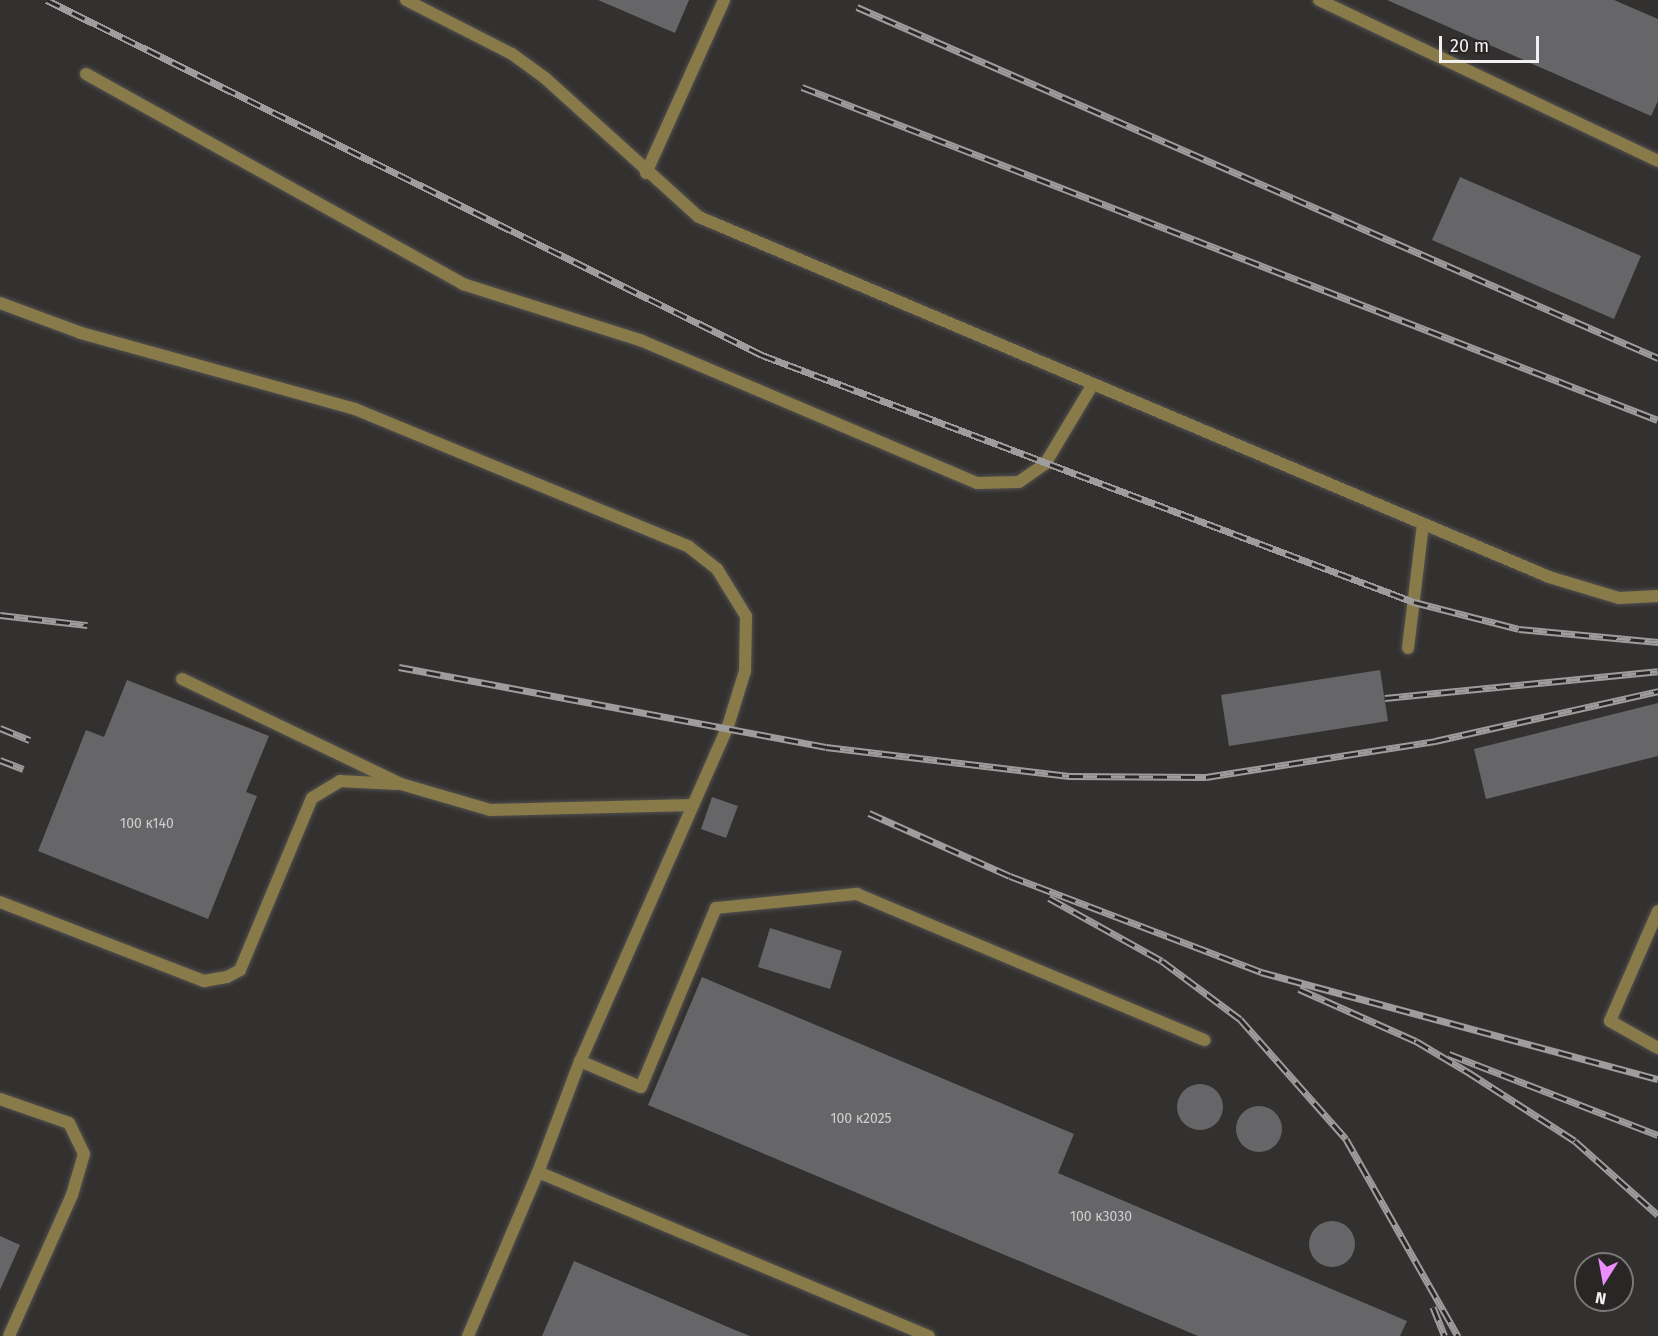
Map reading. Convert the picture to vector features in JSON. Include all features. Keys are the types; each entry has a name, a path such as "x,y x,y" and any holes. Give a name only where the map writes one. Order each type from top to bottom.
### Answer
{"lane":[{"path":"406,0 512,54 545,78 646,173 699,217 1423,524 1585,590 1619,598 1658,596"},
{"path":"646,173 724,0"},
{"path":"1319,0 1658,161"},
{"path":"86,74 464,284 640,340 977,483 1019,482 1045,464 1093,384"},
{"path":"0,303 81,333 355,409 689,547 735,590 749,642 728,726 580,1061 538,1172 468,1336"},
{"path":"1408,648 1423,524"},
{"path":"182,679 401,784 490,810 693,805"},
{"path":"0,902 204,981 227,977 240,970 312,798 340,781 401,784"},
{"path":"580,1061 641,1087 716,908 857,894 1205,1040"},
{"path":"1658,911 1610,1021 1658,1048"},
{"path":"0,1099 69,1123 84,1154 72,1195 9,1336"},
{"path":"538,1172 929,1336"}],"building":[{"path":"598,0 689,0 675,33"},
{"path":"1387,0 1614,0 1658,19 1658,101 1651,116"},
{"path":"1460,177 1641,256 1614,319 1432,240"},
{"path":"1380,670 1388,721 1229,746 1221,695"},
{"path":"127,680 269,736 246,792 257,796 208,919 38,851 86,730 104,737"},
{"path":"1658,703 1658,756 1486,799 1474,749"},
{"path":"712,797 738,806 726,838 701,829"},
{"path":"770,928 842,951 830,989 758,967"},
{"path":"702,977 1074,1134 1058,1173 1407,1321 1400,1336 1198,1336 648,1105"},
{"path":"1200,1084 1216,1091 1223,1107 1216,1123 1200,1130 1184,1123 1177,1107 1184,1091"},
{"path":"1259,1106 1268,1107 1275,1113 1281,1120 1281,1138 1275,1145 1268,1151 1259,1152 1250,1151 1243,1145 1237,1138 1236,1129 1237,1120 1243,1113 1250,1107"},
{"path":"1332,1221 1348,1228 1355,1244 1348,1260 1332,1267 1316,1260 1309,1244 1316,1228"},
{"path":"0,1236 20,1245 0,1290"},
{"path":"574,1261 735,1330 750,1336 542,1336"}],"railway":[{"path":"47,0 762,355 1414,602 1519,629 1658,642"},
{"path":"857,7 1658,358"},
{"path":"802,87 1658,420"},
{"path":"0,615 87,625"},
{"path":"399,667 826,747 1069,776 1206,777 1435,741 1658,691"},
{"path":"1385,698 1658,671"},
{"path":"0,728 30,740"},
{"path":"0,760 23,769"},
{"path":"869,813 1010,876 1261,972 1658,1079"},
{"path":"1049,898 1162,961 1240,1019 1346,1139 1458,1336"},
{"path":"1299,989 1416,1041 1468,1072 1575,1141 1658,1215"},
{"path":"1449,1054 1658,1135"},
{"path":"1433,1307 1445,1336"}]}
